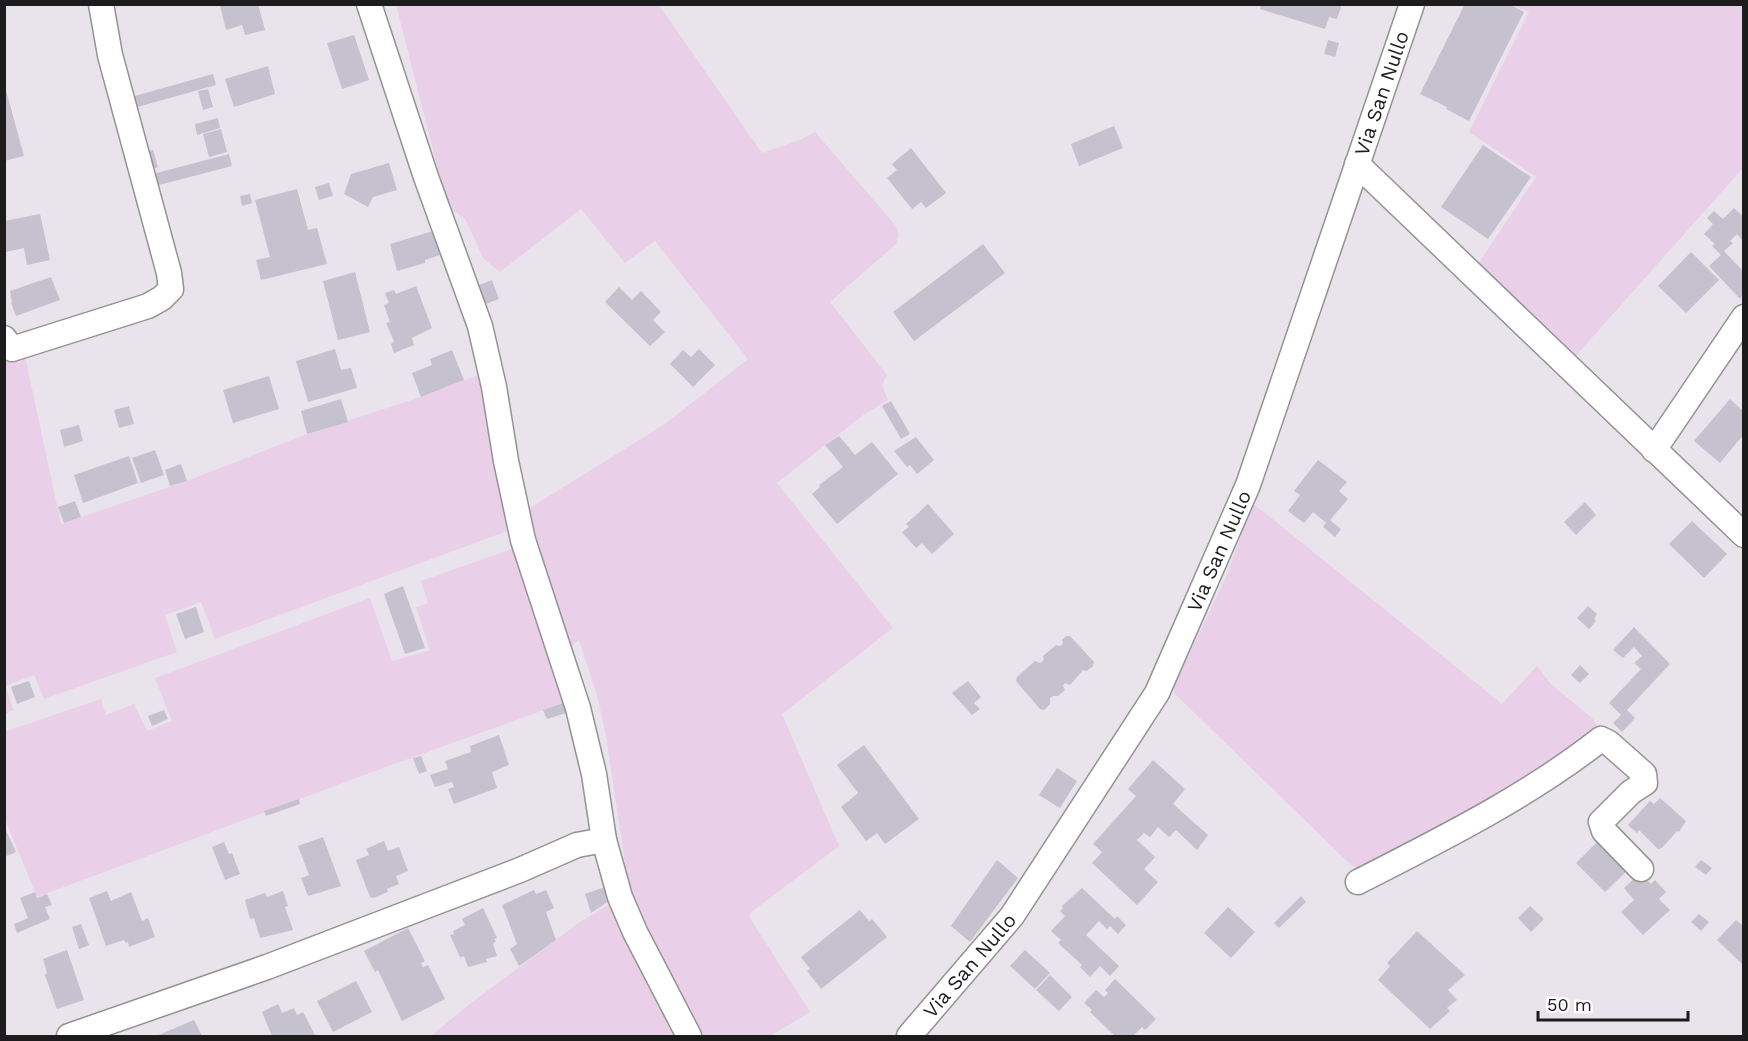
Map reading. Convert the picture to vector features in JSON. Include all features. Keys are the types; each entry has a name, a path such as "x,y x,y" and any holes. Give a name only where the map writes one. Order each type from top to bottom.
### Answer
{"street":[{"path":"4,338 12,350 148,306 162,298 171,289 169,273 110,55 101,4"},
{"path":"369,4 426,177 480,326 523,540 578,708 594,774 604,840 620,897 635,932 689,1036"},
{"name":"Via San Nullo","path":"909,1036 1012,916 1157,693 1248,484 1412,4"},
{"path":"1357,164 1743,535"},
{"path":"1654,450 1743,317"},
{"path":"1358,882 1510,800 1571,762 1601,739 1609,743 1644,774 1645,783 1631,792 1601,822 1604,831 1641,868"},
{"path":"69,1036 267,968 520,870 577,845 604,840"}],"shaded area":[{"path":"396,5 659,5 762,153 800,140 815,132 896,226 899,235 896,244 830,302 887,375 882,385 888,400 862,416 777,483 893,628 782,714 839,846 750,913 750,918 810,1012 770,1036 703,1036 634,903 627,877 606,736 597,695 579,640 567,649 525,511 665,424 748,359 655,241 625,263 581,209 500,272 483,258 466,220 456,212 440,207 432,187 441,181"},
{"path":"1512,5 1743,5 1743,168 1572,360 1476,267 1536,177 1469,132 1529,12"},
{"path":"25,356 61,524 187,481 307,434 421,397 478,375 510,530 215,639 201,602 165,615 177,652 44,699 34,675 5,686 5,358"},
{"path":"1255,505 1502,704 1537,666 1551,684 1593,719 1597,727 1595,733 1468,818 1359,869 1351,865 1174,693 1174,686 1228,573 1251,506"},
{"path":"514,548 569,701 37,897 5,819 4,732 101,699 106,715 134,704 147,731 172,721 155,678 370,598 392,661 430,650 416,607 428,603 421,581"},
{"path":"5,686 14,710 5,714"},
{"path":"614,902 679,1036 431,1036 471,1003 580,922"}],"building":[{"path":"258,4 265,30 245,35 242,25 226,30 220,5"},
{"path":"1261,4 1342,4 1337,19 1329,17 1325,29 1260,9"},
{"path":"1465,4 1509,4 1524,12 1469,121 1420,94"},
{"path":"354,35 369,80 342,89 327,43"},
{"path":"1328,40 1339,43 1335,57 1324,54"},
{"path":"268,66 275,94 234,107 225,79"},
{"path":"213,74 216,85 134,108 131,97"},
{"path":"4,83 24,156 4,161"},
{"path":"208,89 213,107 203,110 198,91"},
{"path":"218,118 220,128 197,135 195,124"},
{"path":"1114,126 1123,148 1079,166 1071,144"},
{"path":"221,129 227,152 209,157 203,134"},
{"path":"1483,145 1531,177 1488,239 1441,207"},
{"path":"911,148 946,193 926,208 921,202 912,209 887,178 897,170 892,164"},
{"path":"153,150 158,167 149,170 145,152"},
{"path":"229,154 232,166 155,186 153,174"},
{"path":"389,163 397,190 373,197 368,207 344,194 351,174"},
{"path":"329,183 333,196 319,200 315,187"},
{"path":"297,189 308,230 317,228 327,264 261,280 256,260 270,257 255,200"},
{"path":"250,194 252,203 242,206 240,196"},
{"path":"1734,208 1743,216 1743,241 1737,234 1730,241 1733,243 1724,251 1743,271 1743,294 1740,299 1709,266 1721,255 1712,246 1715,244 1704,234 1713,224 1707,218 1714,211 1723,219"},
{"path":"40,214 50,260 27,265 24,248 6,252 4,221"},
{"path":"433,231 440,255 425,260 425,263 397,271 390,244"},
{"path":"983,244 1005,273 914,341 893,312"},
{"path":"1691,252 1719,280 1686,313 1658,286"},
{"path":"355,272 370,332 338,340 323,281"},
{"path":"51,277 60,300 16,316 11,303 10,291"},
{"path":"492,280 499,299 483,305 476,286"},
{"path":"416,286 432,328 412,338 414,345 394,353 391,344 394,341 386,323 390,322 384,305 389,303 385,293 394,290 396,294"},
{"path":"619,287 632,300 641,291 661,312 653,320 665,332 650,346 605,302"},
{"path":"335,349 341,370 351,368 357,388 308,402 296,361"},
{"path":"699,349 715,365 693,387 670,364 683,350 691,357"},
{"path":"452,350 464,380 421,397 412,373 432,365 430,359"},
{"path":"269,376 279,409 233,423 223,390"},
{"path":"341,399 348,422 307,434 301,411"},
{"path":"1730,399 1743,411 1743,435 1720,463 1694,441"},
{"path":"891,401 910,434 901,439 882,406"},
{"path":"129,406 134,424 119,428 114,410"},
{"path":"79,425 83,441 64,447 60,430"},
{"path":"839,436 855,455 872,442 898,474 837,524 812,494 820,487 819,485 843,467 825,445"},
{"path":"916,437 934,460 917,474 910,465 907,467 894,451"},
{"path":"155,450 164,475 141,483 132,458"},
{"path":"129,456 138,483 83,503 74,475"},
{"path":"1318,460 1347,482 1339,491 1348,499 1330,520 1341,529 1335,537 1323,527 1326,523 1313,512 1304,523 1288,511 1300,495 1294,491"},
{"path":"181,464 187,481 170,486 165,470"},
{"path":"75,501 81,517 64,523 58,507"},
{"path":"1585,502 1596,515 1576,535 1564,522"},
{"path":"928,504 954,534 932,554 922,543 916,548 902,532 909,527 906,524"},
{"path":"1692,521 1727,554 1704,578 1669,544"},
{"path":"403,586 425,648 405,654 384,594"},
{"path":"1588,606 1597,614 1594,619 1596,621 1589,629 1577,618"},
{"path":"196,607 204,632 185,639 176,614"},
{"path":"1634,627 1670,664 1627,710 1635,718 1622,732 1613,723 1621,715 1609,703 1641,669 1634,663 1642,656 1634,647 1623,658 1613,650"},
{"path":"1070,636 1094,662 1093,666 1087,671 1083,670 1070,685 1065,683 1063,686 1065,690 1058,696 1050,698 1050,704 1044,710 1040,709 1016,681 1017,677 1035,661 1040,663 1044,660 1043,656 1056,645 1063,644 1062,640"},
{"path":"1580,665 1589,674 1580,683 1571,675"},
{"path":"29,681 35,697 17,704 11,687"},
{"path":"968,681 981,697 974,703 980,709 972,715 952,693"},
{"path":"572,700 573,735 566,713 547,719 543,710"},
{"path":"164,710 168,719 152,726 148,716"},
{"path":"499,735 509,765 492,772 497,788 454,804 448,789 454,787 452,782 435,787 430,775 448,769 445,761 471,752 470,746"},
{"path":"864,745 919,819 885,844 877,833 866,841 841,807 858,793 837,765"},
{"path":"421,756 427,771 419,774 413,758"},
{"path":"1153,760 1185,789 1173,804 1208,835 1197,850 1176,830 1169,837 1158,827 1150,837 1144,833 1137,840 1155,857 1144,869 1158,882 1137,905 1092,863 1102,852 1093,844 1136,796 1128,789"},
{"path":"1057,768 1077,781 1060,808 1039,795"},
{"path":"1660,798 1686,821 1679,832 1677,831 1662,848 1658,849 1639,830 1637,833 1628,825 1650,801 1654,804"},
{"path":"299,799 300,804 266,816 264,811"},
{"path":"4,826 16,852 4,857"},
{"path":"1603,836 1632,866 1605,892 1576,863"},
{"path":"323,837 341,886 308,896 301,878 309,875 298,846"},
{"path":"384,841 388,851 399,847 408,871 396,876 399,884 387,889 388,892 373,898 370,897 356,860 369,855 366,849"},
{"path":"224,842 229,854 232,853 240,874 225,880 212,847"},
{"path":"997,860 1018,878 970,942 951,926"},
{"path":"1701,860 1712,868 1706,875 1695,867"},
{"path":"1640,873 1651,884 1655,880 1666,892 1659,899 1670,910 1643,935 1621,912 1634,900 1624,888"},
{"path":"611,885 615,897 591,913 585,894"},
{"path":"1082,888 1115,919 1117,916 1126,925 1118,934 1110,926 1107,929 1099,921 1086,935 1119,966 1110,976 1100,966 1090,977 1080,967 1082,965 1058,943 1061,940 1051,931 1065,916 1060,911 1062,906"},
{"path":"534,890 536,894 546,890 554,908 546,912 556,940 519,966 510,949 517,944 502,905"},
{"path":"107,891 111,901 131,892 142,921 148,918 155,937 129,947 128,942 124,940 106,946 89,898"},
{"path":"283,891 288,906 285,907 293,930 260,938 254,918 250,919 245,900 265,893 267,897"},
{"path":"35,892 37,898 47,894 52,905 45,907 50,919 17,933 14,924 28,918 20,898"},
{"path":"1301,896 1306,902 1279,928 1274,923"},
{"path":"1530,906 1544,919 1531,932 1518,918"},
{"path":"1228,907 1255,932 1231,958 1204,933"},
{"path":"483,908 497,938 494,939 496,941 493,944 497,956 486,959 487,962 468,967 464,956 460,957 450,935 465,925 462,919"},
{"path":"860,910 869,921 872,919 887,937 821,989 807,971 810,969 801,957"},
{"path":"1699,914 1709,922 1701,931 1691,922"},
{"path":"1736,920 1743,926 1743,965 1717,940"},
{"path":"81,924 89,945 79,949 72,927"},
{"path":"408,928 425,961 421,963 423,967 428,965 445,999 402,1021 378,970 375,972 364,951"},
{"path":"1417,931 1465,975 1448,990 1457,1000 1447,1008 1450,1011 1430,1029 1378,980 1390,966 1387,963"},
{"path":"67,950 84,1000 57,1009 45,975 47,973 43,959"},
{"path":"1025,950 1050,973 1035,989 1010,966"},
{"path":"1050,975 1072,997 1059,1011 1036,990"},
{"path":"1115,979 1156,1019 1145,1030 1142,1027 1133,1036 1115,1036 1084,1003 1096,990 1104,997 1108,993 1105,990"},
{"path":"356,981 372,1012 333,1032 317,1001"},
{"path":"278,1004 282,1013 294,1008 297,1015 303,1012 315,1035 272,1036 262,1012"},
{"path":"194,1020 202,1036 156,1036"}]}
